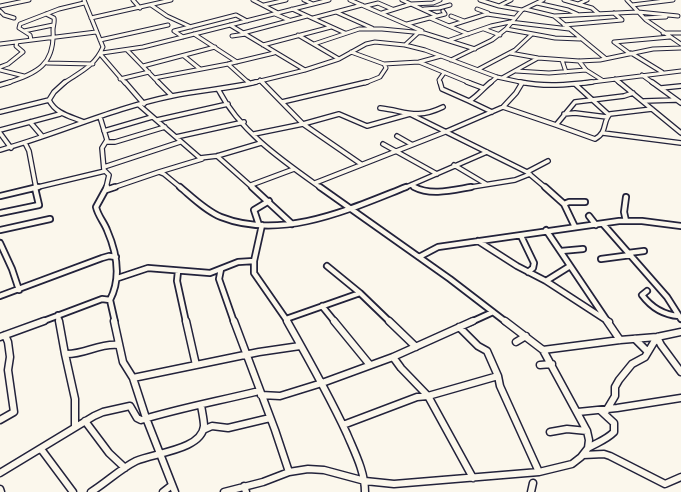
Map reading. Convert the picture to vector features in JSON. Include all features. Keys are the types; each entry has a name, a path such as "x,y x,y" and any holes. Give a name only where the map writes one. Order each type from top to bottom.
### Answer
{"street":[{"path":"0,6 14,1 29,0"},
{"path":"133,0 140,8"},
{"path":"91,18 171,0"},
{"path":"253,0 289,20"},
{"path":"264,5 286,0"},
{"path":"304,0 313,4"},
{"path":"101,54 112,51 128,50 184,37 329,0"},
{"path":"350,0 426,33"},
{"path":"402,0 438,16"},
{"path":"416,0 419,3"},
{"path":"382,13 411,4 433,3 440,0"},
{"path":"480,0 499,6 554,16 638,12 679,16"},
{"path":"499,6 511,0"},
{"path":"451,60 500,35 506,30 510,22 523,10 543,0"},
{"path":"564,0 592,8 599,14"},
{"path":"578,4 587,0"},
{"path":"627,0 644,18 663,33 681,44"},
{"path":"632,5 673,0"},
{"path":"31,40 30,35 19,28 20,24 84,1 103,47 101,54 93,64 57,88 51,94 49,100 53,108 60,114 84,122"},
{"path":"366,6 378,3 392,9"},
{"path":"537,3 568,10 578,15"},
{"path":"151,5 167,16 191,27"},
{"path":"313,18 362,5"},
{"path":"422,9 438,8 450,5"},
{"path":"292,9 345,33"},
{"path":"476,10 514,18"},
{"path":"0,11 4,15 14,18"},
{"path":"407,24 445,14 443,11"},
{"path":"336,12 373,29"},
{"path":"563,25 622,20 614,13"},
{"path":"46,14 54,18 55,21 53,25 53,33 55,37 53,52 47,63"},
{"path":"449,26 490,14"},
{"path":"0,17 4,15"},
{"path":"184,37 174,31 237,15 247,21"},
{"path":"232,36 245,34 275,24 307,16"},
{"path":"451,16 465,22"},
{"path":"554,16 563,25 605,58"},
{"path":"644,18 679,16"},
{"path":"264,17 268,19"},
{"path":"430,18 468,34"},
{"path":"271,22 275,24"},
{"path":"450,40 510,22 569,29"},
{"path":"24,31 53,25"},
{"path":"100,40 168,25"},
{"path":"230,25 274,53 305,70"},
{"path":"263,45 331,27"},
{"path":"314,44 359,29 373,29 426,33 475,49"},
{"path":"483,29 500,35"},
{"path":"506,30 555,38 580,38"},
{"path":"0,44 96,32"},
{"path":"405,45 419,32"},
{"path":"663,33 681,33"},
{"path":"194,34 237,62"},
{"path":"298,35 339,59"},
{"path":"479,69 510,53 531,35"},
{"path":"663,72 614,42 670,37"},
{"path":"0,68 8,64 23,52 16,46 17,42"},
{"path":"0,150 25,144 42,136 141,104 172,96 249,84 260,80 305,70 339,59 366,44 374,42 405,45 425,50 497,77 522,83 546,86 575,84 681,70"},
{"path":"103,47 112,51"},
{"path":"143,66 215,47"},
{"path":"510,53 538,58 579,61 605,58 653,49 681,48"},
{"path":"128,50 172,96"},
{"path":"351,52 384,64 419,62 441,56"},
{"path":"154,78 228,64 274,53"},
{"path":"101,54 152,117 197,156 204,159"},
{"path":"184,56 200,69"},
{"path":"502,78 538,58"},
{"path":"562,60 566,72"},
{"path":"579,61 586,70 602,80"},
{"path":"419,62 483,88"},
{"path":"0,85 24,76 47,63 93,64"},
{"path":"228,64 249,84"},
{"path":"282,102 376,80 385,72 386,68 384,64"},
{"path":"0,68 24,76"},
{"path":"516,71 566,72 586,70"},
{"path":"676,71 681,74"},
{"path":"120,78 149,72"},
{"path":"444,73 439,80 442,89 492,112"},
{"path":"642,75 681,103"},
{"path":"469,101 478,96 483,88 497,77"},
{"path":"615,78 681,133"},
{"path":"260,80 303,124 360,164"},
{"path":"315,183 492,112 503,106 516,93 522,83"},
{"path":"575,84 608,116"},
{"path":"660,88 681,86"},
{"path":"218,90 261,143 276,156 450,279 543,350 552,364 587,431 589,440 588,448"},
{"path":"556,125 575,102 624,96 633,93"},
{"path":"0,112 49,100"},
{"path":"644,101 676,100"},
{"path":"157,120 228,104"},
{"path":"503,106 589,138 597,138 603,133 607,124 608,116"},
{"path":"254,134 303,124 341,114 364,125 371,126 410,114 434,111 443,107"},
{"path":"380,108 397,110 410,114 528,173 548,188 564,204 575,227"},
{"path":"564,114 570,113 608,116 652,109"},
{"path":"0,130 60,114"},
{"path":"100,117 106,142 102,148 104,169 110,175 106,190 96,209 108,232 116,257 118,278 116,289 110,300 118,345 123,362 132,378 174,489 163,492"},
{"path":"104,131 152,117"},
{"path":"30,122 42,136"},
{"path":"176,137 244,122"},
{"path":"106,142 115,142 165,127"},
{"path":"0,133 11,148"},
{"path":"603,133 681,143"},
{"path":"397,136 411,144"},
{"path":"0,196 36,188 104,169 126,159 180,142"},
{"path":"106,190 159,172 261,143"},
{"path":"0,213 39,205 29,151 25,144"},
{"path":"383,144 398,150 436,174"},
{"path":"159,172 164,174 204,207 220,217 235,222 260,225 292,224 331,217 411,185 487,152"},
{"path":"217,156 251,185 292,224"},
{"path":"411,185 420,190 439,192 515,180 548,161"},
{"path":"454,166 486,184"},
{"path":"251,185 294,169"},
{"path":"626,197 624,212 626,221"},
{"path":"268,202 254,210 260,225 254,261 254,273 286,319 322,383 343,425 365,481 365,492"},
{"path":"564,204 569,202 585,202"},
{"path":"589,216 596,225"},
{"path":"0,230 50,219"},
{"path":"419,257 438,247 521,236 546,230 626,221 642,221 681,226"},
{"path":"604,224 667,297 680,317"},
{"path":"546,230 620,340"},
{"path":"521,236 534,263 533,268 528,272"},
{"path":"478,241 528,272 546,281 609,322"},
{"path":"0,243 2,253 12,269 19,290"},
{"path":"561,251 583,249"},
{"path":"601,259 644,251"},
{"path":"0,296 102,258 109,256 116,257"},
{"path":"118,278 148,268 210,273 238,262 254,261"},
{"path":"327,266 360,293 416,347"},
{"path":"546,281 570,266"},
{"path":"221,269 219,279 222,290 289,472"},
{"path":"178,271 177,281 196,365"},
{"path":"647,292 642,295 652,304 668,314 680,317"},
{"path":"286,319 360,293"},
{"path":"0,420 14,412 8,370 10,356 8,342 2,336 102,299 110,300"},
{"path":"322,306 370,364"},
{"path":"0,473 85,421 103,412 127,406 132,407 139,419 181,408 260,393 280,396 322,383 392,357 493,312"},
{"path":"58,315 65,354 75,392 75,427"},
{"path":"459,327 478,346 487,351 498,376 500,386 539,472"},
{"path":"543,350 635,338 658,338 681,332"},
{"path":"516,342 526,336"},
{"path":"635,338 648,351"},
{"path":"604,411 615,396 615,387 619,380 632,364 645,357 658,338"},
{"path":"658,338 681,372"},
{"path":"65,354 77,354 110,344 118,345"},
{"path":"132,378 300,346"},
{"path":"392,357 428,396 473,478"},
{"path":"540,365 552,364"},
{"path":"343,425 417,397 428,396 498,376"},
{"path":"578,412 604,411 650,402 681,398"},
{"path":"201,405 203,430"},
{"path":"224,492 245,489 289,472 308,470 324,470 365,481 394,484 539,472 572,464 588,448 600,441 606,440 614,432 614,423 604,411"},
{"path":"91,492 143,457 160,454 185,446 195,440 203,430 212,426 228,428 270,418"},
{"path":"85,421 109,453 125,468"},
{"path":"550,432 567,429 587,431"},
{"path":"41,449 73,492"},
{"path":"583,454 604,454 610,456 665,484 681,477"},
{"path":"531,492 533,483"}]}
